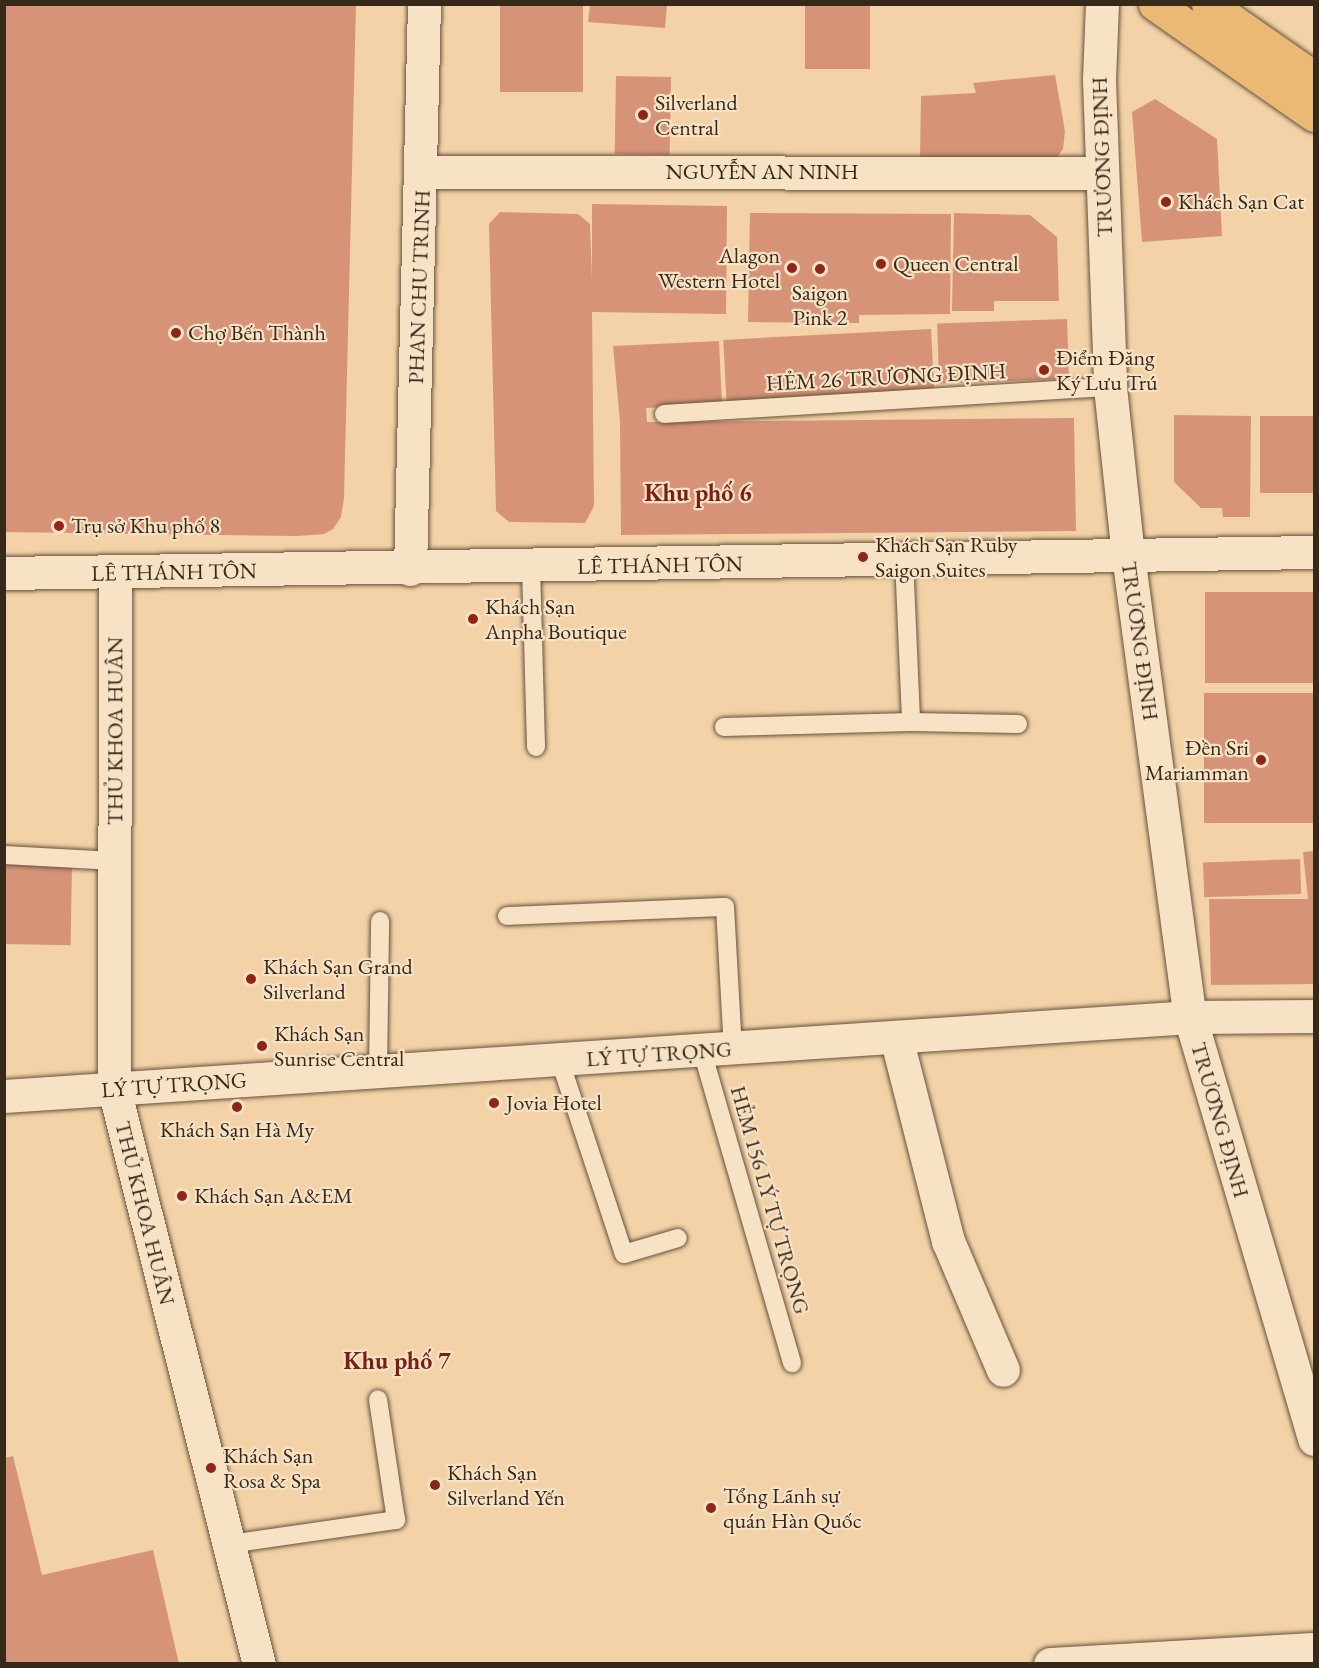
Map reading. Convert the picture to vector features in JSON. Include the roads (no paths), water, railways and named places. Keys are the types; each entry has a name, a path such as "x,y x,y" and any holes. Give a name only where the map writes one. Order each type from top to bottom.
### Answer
{"main road":[{"path":"1155,4 1314,115"},
{"path":"1208,4 1314,78"}],"street":[{"name":"PHAN CHU TRINH","path":"410,570 423,172 424,4"},
{"name":"TRƯƠNG ĐỊNH","path":"1102,4 1101,173 1110,387 1128,555 1190,1017 1314,1439"},
{"name":"NGUYỄN AN NINH","path":"423,172 1101,173"},
{"name":"LÊ THÁNH TÔN","path":"4,573 410,570 1314,552"},
{"name":"THỦ KHOA HUÂN","path":"115,573 114,1089 259,1664"},
{"name":"LÝ TỰ TRỌNG","path":"4,1096 1190,1017 1314,1016"},
{"path":"896,1037 948,1241 1003,1370"},
{"path":"1050,1664 1314,1649"}],"lane":[{"name":"HẺM 26 TRƯƠNG ÐỊNH","path":"664,414 1110,387"},
{"path":"904,559 911,722"},
{"path":"531,567 536,747"},
{"path":"724,727 911,722 1018,724"},
{"path":"4,855 115,861"},
{"name":"HẺM 156 LÝ TỰ TRỌNG","path":"507,916 725,907 718,1050 792,1363"},
{"path":"378,1072 381,921"},
{"path":"560,1060 624,1254 678,1238"},
{"path":"229,1544 396,1520 378,1399"}],"place":[{"name":"Silverland Central","path":"643,115"},
{"name":"Khách Sạn Cat","path":"1166,202"},
{"name":"Queen Central","path":"881,264"},
{"name":"Alagon Western Hotel","path":"792,268"},
{"name":"Saigon Pink 2","path":"820,269"},
{"name":"Chợ Bến Thành","path":"176,333"},
{"name":"Điểm Đăng Ký Lưu Trú","path":"1044,370"},
{"name":"Trụ sở Khu phố 8","path":"59,526"},
{"name":"Khách Sạn Ruby Saigon Suites","path":"863,557"},
{"name":"Khách Sạn Anpha Boutique","path":"473,619"},
{"name":"Đền Sri Mariamman","path":"1261,760"},
{"name":"Khách Sạn Grand Silverland","path":"251,979"},
{"name":"Khách Sạn Sunrise Central","path":"262,1046"},
{"name":"Jovia Hotel","path":"494,1103"},
{"name":"Khách Sạn Hà My","path":"237,1107"},
{"name":"Khách Sạn A&EM","path":"182,1196"},
{"name":"Khách Sạn Rosa & Spa","path":"211,1468"},
{"name":"Khách Sạn Silverland Yến","path":"435,1485"},
{"name":"Tổng Lãnh sự quán Hàn Quốc","path":"711,1508"}],"district":[{"name":"Khu phố 6","path":"698,493"},
{"name":"Khu phố 7","path":"397,1361"}]}
